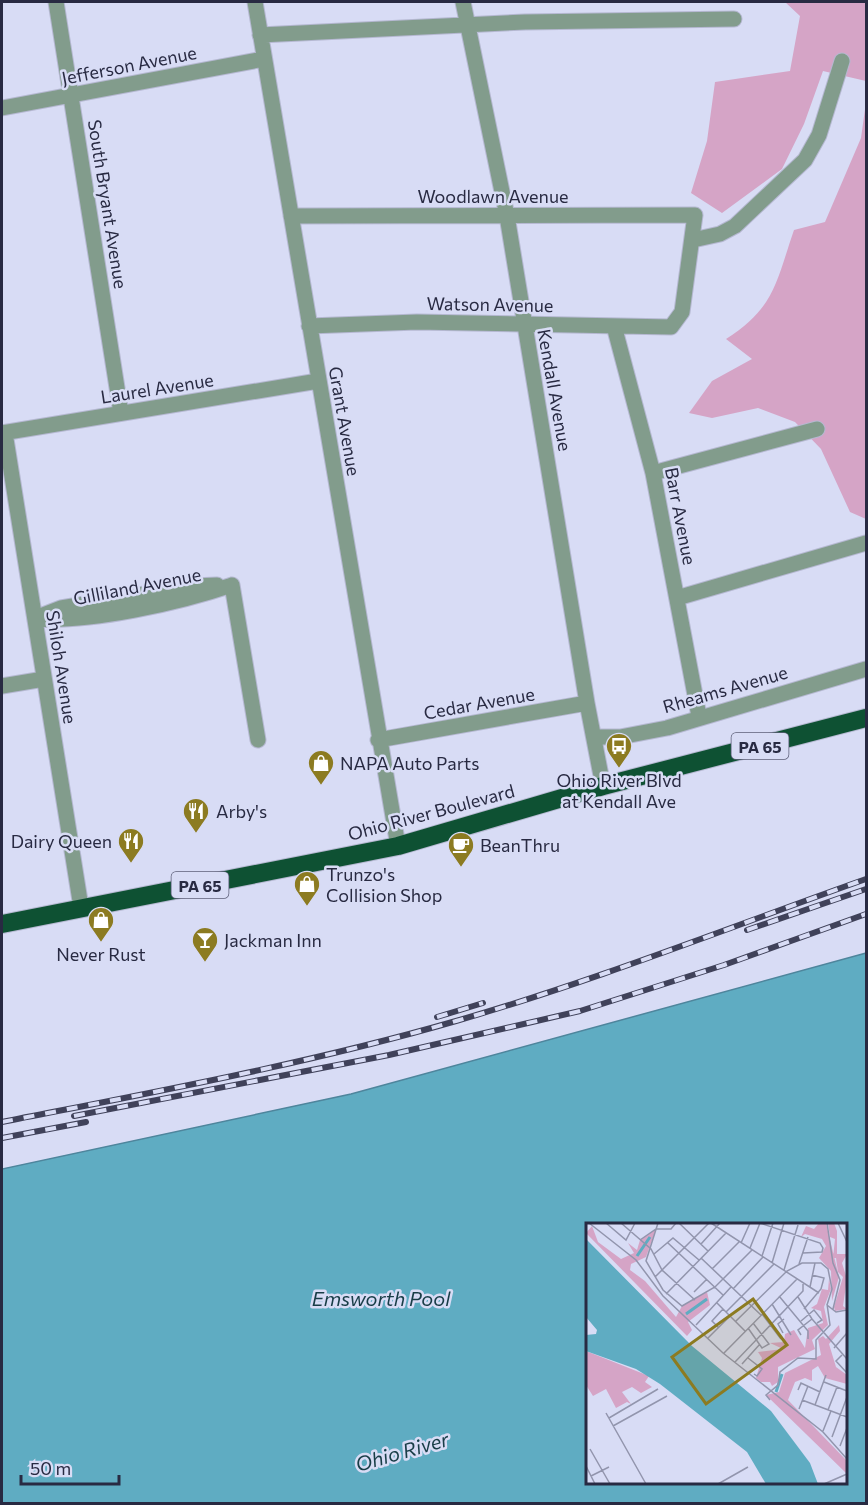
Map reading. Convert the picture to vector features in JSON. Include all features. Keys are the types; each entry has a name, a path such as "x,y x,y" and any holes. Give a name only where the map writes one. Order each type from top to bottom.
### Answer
{"highway":[{"name":"Ohio River Boulevard","path":"2,924 398,846 603,786 867,718"}],"street":[{"name":"South Bryant Avenue","path":"56,2 121,413"},
{"name":"Grant Avenue","path":"255,2 378,740 398,846"},
{"name":"Kendall Avenue","path":"463,2 507,216 523,323 603,786"},
{"path":"260,35 468,25 734,19"},
{"name":"Jefferson Avenue","path":"2,108 264,59"},
{"path":"693,240 720,234 735,226 805,160 819,135 842,61"},
{"name":"Woodlawn Avenue","path":"291,216 694,215 693,240"},
{"name":"Watson Avenue","path":"309,326 417,322 671,327 682,312 693,240"},
{"name":"Barr Avenue","path":"614,326 654,473 699,716"},
{"name":"Laurel Avenue","path":"3,433 318,381"},
{"path":"654,473 817,429"},
{"name":"Shiloh Avenue","path":"3,433 81,907"},
{"path":"677,598 867,543"},
{"name":"Gilliland Avenue","path":"34,619 61,608 193,586 232,585 258,740"},
{"name":"Rheams Avenue","path":"594,737 620,737 667,728 699,716 867,669"},
{"path":"2,686 44,679"},
{"name":"Cedar Avenue","path":"378,740 587,703"}],"shaded area":[{"path":"785,2 866,2 866,81 823,71 804,124 782,169 722,213 691,193 707,141 715,82 790,71 800,16"},
{"path":"866,102 866,519 850,512 821,449 795,422 758,408 712,418 689,413 712,381 752,359 726,339 742,328 764,305 772,292 794,230 825,222 861,138"}],"water":[{"name":"Emsworth Pool","path":"866,953 866,1503 2,1503 2,1169 351,1094"}],"railway":[{"path":"2,1122 287,1064 456,1021 611,971 866,879"},
{"path":"747,930 866,889"},
{"path":"74,1116 389,1055 580,1011 724,965 866,914"},
{"path":"437,1017 483,1003"},
{"path":"2,1138 86,1122"}],"place":[{"name":"Ohio River Blvd at Kendall Ave","path":"619,769"},
{"name":"NAPA Auto Parts","path":"321,786"},
{"name":"Arby's","path":"196,834"},
{"name":"Dairy Queen","path":"131,864"},
{"name":"BeanThru","path":"461,868"},
{"name":"Trunzo's Collision Shop","path":"307,907"},
{"name":"Never Rust","path":"101,943"},
{"name":"Jackman Inn","path":"205,963"}],"water label":[{"name":"Ohio River","path":"402,1451"}]}
